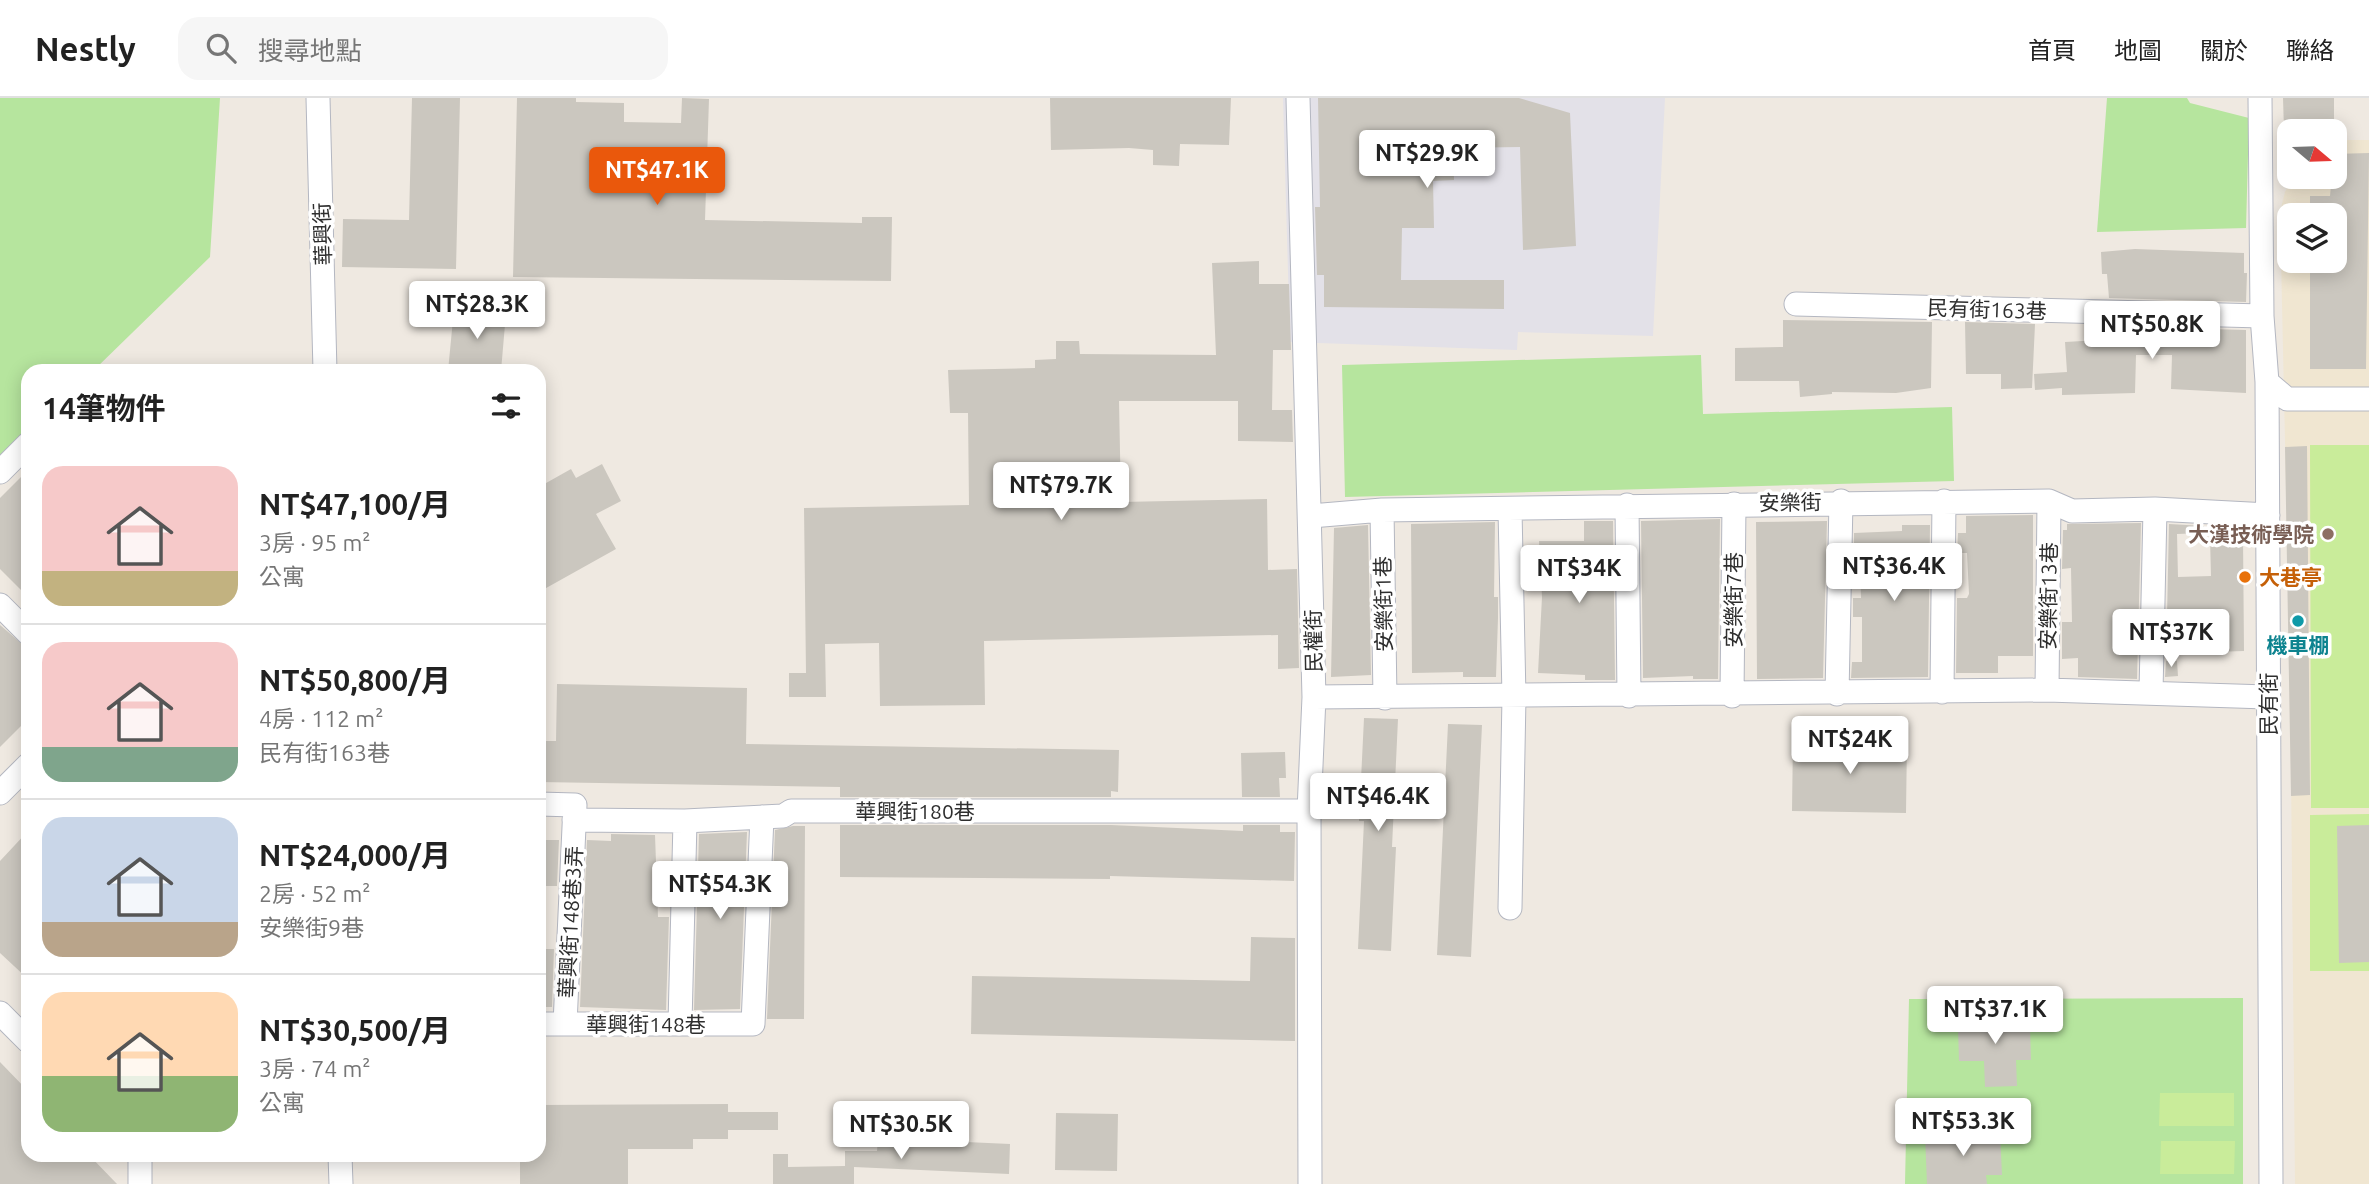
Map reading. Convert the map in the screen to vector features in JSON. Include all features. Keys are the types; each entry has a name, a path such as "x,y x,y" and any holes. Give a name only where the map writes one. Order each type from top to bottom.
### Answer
{"street":[{"name":"華興街","path":"318,98 326,364"},
{"name":"民權街","path":"1298,98 1314,697 1309,811 1310,1184"},
{"name":"民有街","path":"2260,98 2262,316 2267,382 2271,1184"},
{"name":"民有街163巷","path":"1796,304 2262,316"},
{"path":"2267,382 2287,399 2369,399"},
{"path":"0,472 21,457"},
{"name":"安樂街","path":"1311,516 1382,510 1510,510 1841,501 2049,501 2072,511 2155,509 2268,515"},
{"path":"1837,694 1841,501"},
{"path":"1942,692 1944,501"},
{"name":"安樂街13巷","path":"2047,690 2049,501"},
{"name":"安樂街7巷","path":"1732,695 1734,504"},
{"path":"1627,505 1629,696"},
{"path":"2151,692 2155,509"},
{"name":"安樂街1巷","path":"1382,510 1385,698"},
{"path":"1510,510 1514,697 1510,908"},
{"path":"0,605 21,626"},
{"path":"1314,697 2047,690 2267,697"},
{"path":"0,793 21,772"},
{"path":"546,804 575,805 574,820"},
{"name":"華興街180巷","path":"574,820 685,821 783,816 791,811 1309,811"},
{"name":"華興街148巷","path":"546,1024 752,1024 762,817"},
{"name":"華興街148巷3弄","path":"565,1024 574,820"},
{"path":"680,1024 685,821"},
{"path":"0,1013 21,1034"},
{"path":"140,1184 141,1162"},
{"path":"341,1162 341,1184"}],"shaded area":[{"path":"1283,98 1665,98 1653,336 1518,332 1517,350 1290,342"},
{"name":"大漢技術學院","path":"2347,140 2369,140 2369,1184 2295,1184 2290,669 2281,273 2347,273 2347,203 2282,203 2287,189 2347,189"}],"green space":[{"path":"0,98 220,98 210,257 100,364 21,364 21,442 0,463"},
{"path":"2107,98 2187,98 2190,103 2249,118 2246,228 2097,232"},
{"path":"1701,355 1703,414 1952,407 1954,481 1345,497 1342,365"},
{"path":"2310,445 2369,445 2369,808 2311,808"},
{"path":"2369,814 2369,971 2310,971 2310,815"},
{"path":"2243,998 2243,1184 1905,1184 1909,999"},
{"path":"2160,1093 2234,1093 2234,1126 2159,1126"},
{"path":"2161,1141 2235,1141 2234,1174 2160,1174"}],"building":[{"path":"412,98 460,98 456,269 342,267 343,219 409,220"},
{"path":"517,98 576,98 576,102 624,103 624,122 681,123 682,98 709,99 705,220 862,223 862,217 892,217 891,281 513,277"},
{"path":"1050,98 1231,98 1229,145 1180,144 1179,166 1153,165 1153,150 1051,150"},
{"path":"1318,98 1519,98 1570,113 1576,246 1523,250 1520,147 1453,148 1454,180 1433,181 1434,228 1402,228 1401,280 1504,280 1504,309 1324,307 1324,275 1317,275 1315,207 1320,207"},
{"path":"2283,98 2334,98 2334,119 2284,119"},
{"path":"2369,153 2366,369 2310,369 2310,273 2347,273 2347,203 2310,203 2310,196 2330,196 2331,189 2347,189 2347,154"},
{"path":"2135,249 2244,253 2244,273 2247,273 2246,302 2109,298 2107,274 2102,274 2101,252"},
{"path":"1259,261 1259,284 1289,284 1291,350 1273,350 1272,410 1292,410 1293,442 1238,441 1238,401 1119,401 1121,502 1267,499 1268,570 1297,569 1299,668 1278,669 1278,635 984,641 985,705 880,706 879,643 825,644 826,697 789,697 789,673 806,673 804,508 969,505 968,413 950,413 948,370 1035,368 1035,360 1056,359 1056,341 1079,341 1080,354 1216,355 1212,263"},
{"path":"454,309 506,313 502,364 449,364"},
{"path":"1783,320 1932,322 1931,388 1896,393 1832,392 1800,397 1799,381 1735,381 1735,348 1783,347"},
{"path":"1965,322 2035,324 2032,388 2001,389 2001,374 1966,374"},
{"path":"2101,326 2246,330 2246,393 2171,389 2172,355 2136,355 2135,393 2062,395 2062,388 2035,390 2034,374 2067,372 2065,342 2101,340"},
{"name":"機車棚","path":"2307,446 2310,795 2291,796 2285,447"},
{"path":"602,464 621,501 596,514 616,549 546,588 546,483 571,469 576,478"},
{"path":"21,477 21,590 0,569 0,498"},
{"path":"2033,515 2033,656 1998,656 1998,673 1956,673 1957,598 1967,598 1969,594 1967,553 1957,553 1958,533 1966,533 1966,516"},
{"path":"1720,519 1718,679 1693,679 1693,676 1643,678 1641,521"},
{"path":"1584,521 1613,521 1615,680 1585,680 1585,675 1538,673 1542,597 1539,541 1584,541"},
{"path":"1827,521 1823,678 1757,679 1756,522"},
{"path":"1495,522 1494,597 1498,597 1496,677 1463,677 1463,672 1412,673 1411,524"},
{"path":"2141,523 2137,679 2078,677 2078,658 2062,659 2062,622 2072,622 2071,568 2062,569 2063,530 2067,530 2067,524"},
{"path":"2169,524 2204,526 2204,533 2177,534 2178,577 2211,576 2210,538 2243,537 2244,651 2213,652 2212,617 2167,616"},
{"path":"1368,525 1371,675 1331,677 1334,528"},
{"path":"1902,525 1930,525 1928,677 1851,678 1852,662 1862,662 1862,617 1853,617 1853,598 1861,598 1860,565 1854,565 1854,533 1902,531"},
{"path":"0,625 21,643 21,726 0,747"},
{"path":"2166,661 2177,661 2178,676 2165,677"},
{"path":"557,684 747,688 746,744 1119,750 1118,792 1111,791 1111,797 840,797 840,787 546,782 546,741 556,741"},
{"path":"1364,718 1398,719 1392,847 1396,847 1391,951 1358,949 1364,821 1359,821"},
{"path":"1448,724 1482,725 1471,957 1437,955"},
{"path":"1793,738 1907,740 1906,813 1792,811"},
{"path":"1285,752 1286,778 1279,778 1280,797 1242,797 1241,753"},
{"path":"840,825 1111,825 1243,831 1243,825 1280,825 1280,832 1295,832 1294,881 1110,876 1110,879 840,877"},
{"path":"2369,825 2369,962 2339,963 2337,826"},
{"path":"805,826 804,1019 767,1019 775,830"},
{"path":"747,832 740,1009 694,1010 699,834"},
{"path":"611,834 655,835 658,917 669,917 666,1010 580,1007 587,840 611,841"},
{"path":"21,838 21,972 0,953 0,861"},
{"path":"546,840 559,840 557,886 546,886"},
{"path":"1251,937 1295,938 1295,1041 971,1034 972,976 1250,981"},
{"path":"546,949 554,949 552,1007 546,1007"},
{"path":"2015,1011 2015,1027 2030,1027 2031,1060 2016,1060 2017,1086 1985,1087 1984,1061 1959,1061 1958,1027 1971,1027 1970,1013"},
{"path":"0,1062 21,1084 21,1162 96,1162 117,1184 0,1184"},
{"path":"728,1104 728,1112 778,1112 778,1130 728,1130 728,1139 693,1139 693,1149 628,1149 628,1184 520,1184 520,1162 546,1162 546,1105"},
{"path":"1056,1113 1118,1114 1117,1171 1055,1170"},
{"path":"2000,1132 2002,1175 1986,1175 1987,1184 1927,1184 1925,1135"},
{"path":"878,1138 1010,1144 1009,1174 854,1167 854,1184 773,1184 773,1154 788,1154 788,1167 845,1166 845,1151 877,1151"}],"place":[{"name":"大漢技術學院","path":"2328,534"},
{"name":"大巷亭","path":"2245,577"},
{"name":"機車棚","path":"2298,621"}]}
